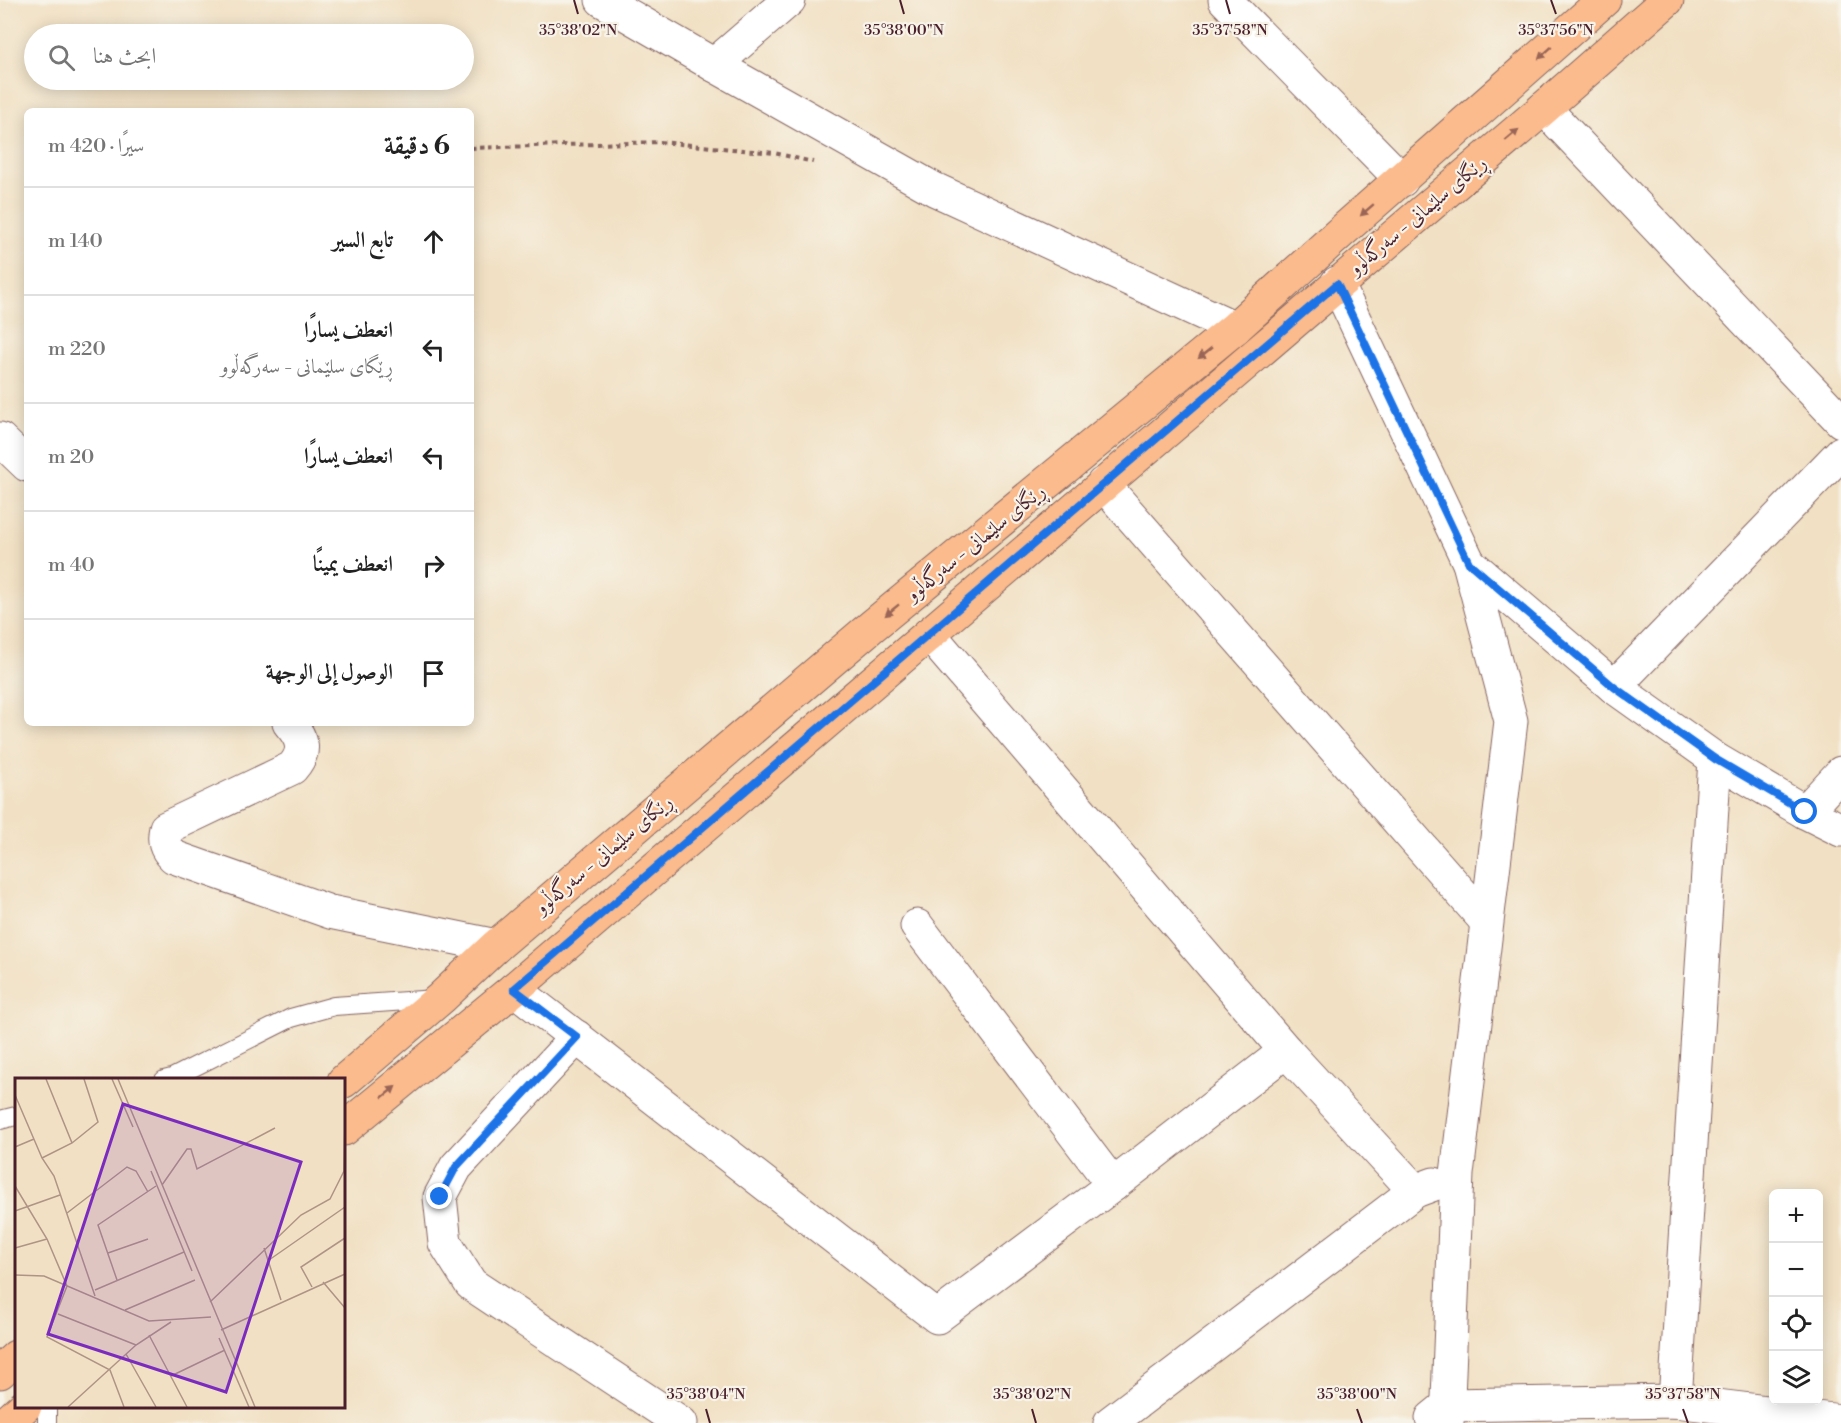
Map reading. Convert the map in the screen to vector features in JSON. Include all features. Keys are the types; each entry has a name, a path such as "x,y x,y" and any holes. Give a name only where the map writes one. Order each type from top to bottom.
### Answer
{"main road":[{"name":"ڕێگای سلێمانی - سەرگەڵوو","path":"345,1080 441,998 496,946 871,627 1235,328 1604,0"},
{"name":"ڕێگای سلێمانی - سەرگەڵوو","path":"345,1128 514,989 1544,108 1666,0"},
{"path":"0,1372 15,1358"},
{"path":"6,1423 24,1408"}],"street":[{"path":"602,0 934,189 1235,328"},
{"path":"714,65 789,0"},
{"path":"1225,0 1402,180"},
{"path":"1544,108 1841,421"},
{"path":"1337,284 1469,563 1511,721 1457,1174 1441,1417 1675,1401 1841,1421"},
{"path":"0,439 24,462"},
{"path":"1614,687 1841,453"},
{"path":"1103,484 1486,921"},
{"path":"1469,563 1614,687 1715,759 1805,812 1841,830"},
{"path":"929,634 1286,1051 1415,1191"},
{"path":"291,726 302,747 300,759 292,768 165,828 163,838 166,849 174,857 330,912 496,946"},
{"path":"1675,1401 1715,759"},
{"path":"1805,812 1841,773"},
{"path":"917,926 1113,1185"},
{"path":"514,989 937,1317 1286,1051"},
{"path":"577,1037 456,1167 440,1197 445,1244 471,1284 681,1423"},
{"path":"1110,1423 1415,1191 1457,1174"}],"lane":[{"path":"172,1078 291,1018 334,1006 441,998"},
{"path":"0,1120 15,1116"},
{"path":"46,1408 47,1423"}],"path":[{"path":"474,148 660,142 774,153 819,164"}],"route":[{"path":"440,1197 456,1167 577,1037 514,989 1337,284 1469,563 1614,687 1715,759 1805,812"}]}
